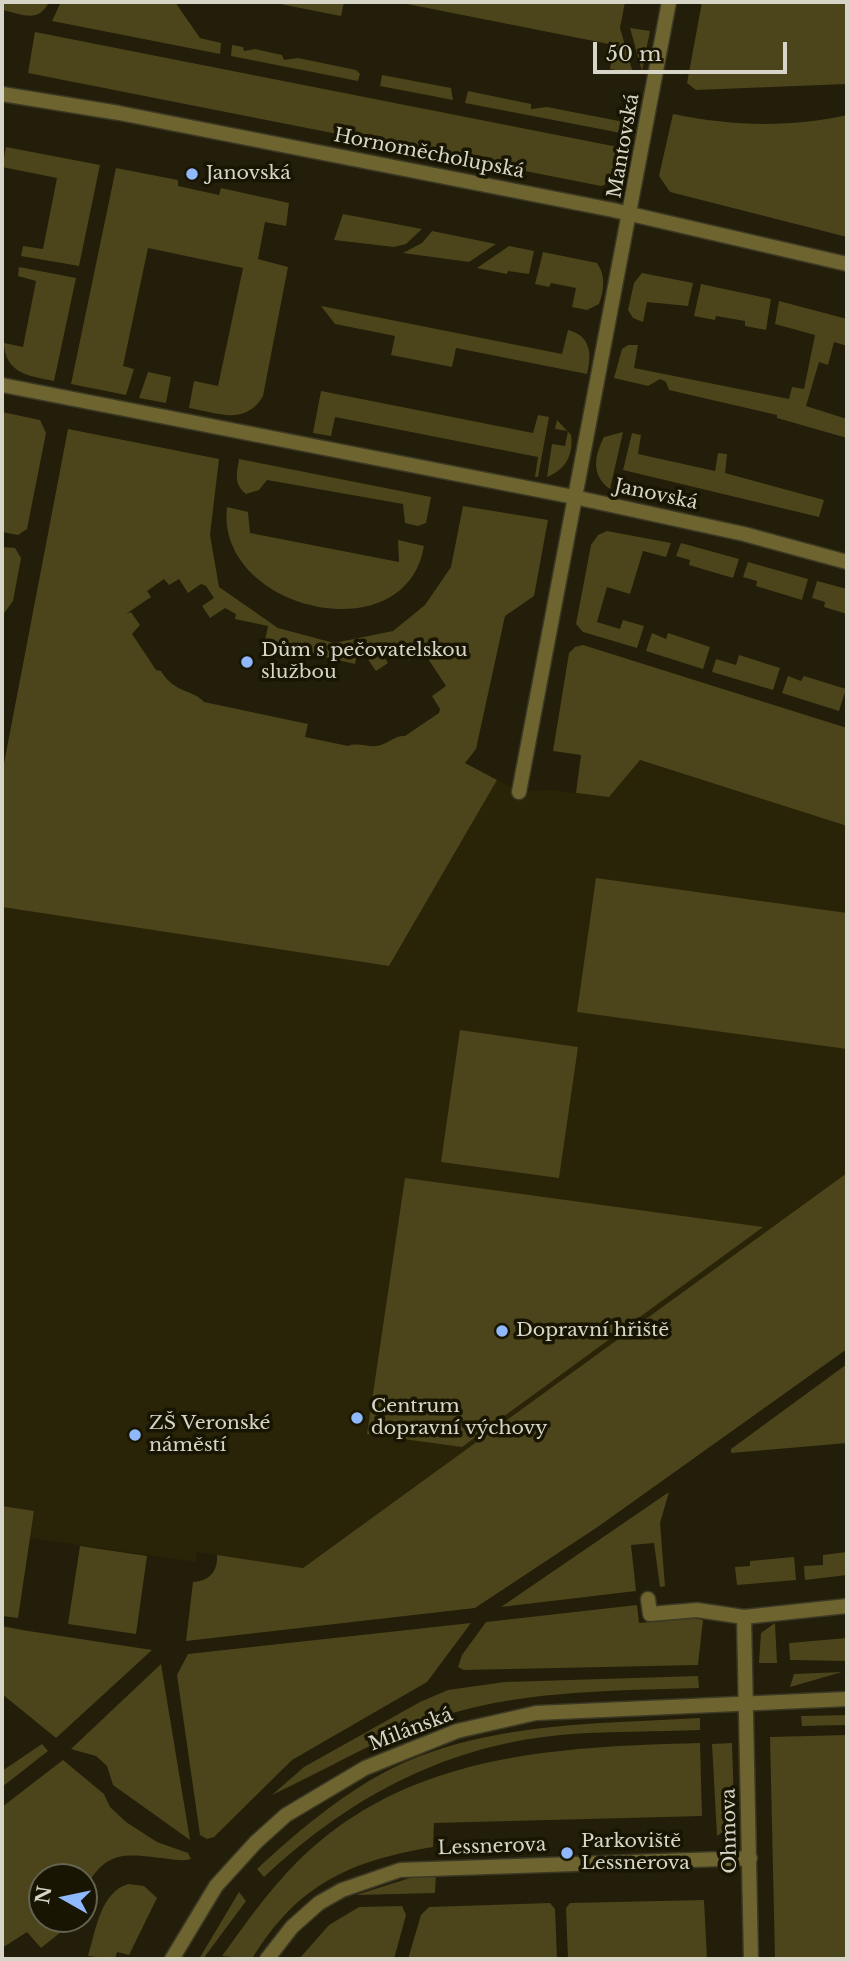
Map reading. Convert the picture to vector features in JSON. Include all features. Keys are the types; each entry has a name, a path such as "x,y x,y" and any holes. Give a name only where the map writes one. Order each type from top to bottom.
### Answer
{"street":[{"name":"Mantovská","path":"519,792 574,497 631,214 669,2"},
{"name":"Hornoměcholupská","path":"2,94 119,113 631,214 847,264"},
{"name":"Janovská","path":"2,385 574,497 744,534 847,562"},
{"path":"648,1599 650,1614 697,1610 744,1617 847,1606"},
{"name":"Ohmova","path":"744,1617 751,1959"},
{"name":"Milánská","path":"172,1959 216,1886 256,1842 286,1815 365,1768 457,1731 536,1713 847,1699"},
{"name":"Lessnerova","path":"267,1959 307,1912 342,1890 390,1872 431,1868 750,1858"}],"shaded area":[{"path":"2,2 49,2 40,13 29,16 2,10"},
{"path":"61,2 175,2 200,38 221,43 220,54 52,21"},
{"path":"270,2 344,2 341,16"},
{"path":"397,2 625,2 620,28 633,73 610,69 614,45"},
{"path":"702,2 847,2 847,84 696,90 687,83"},
{"path":"630,28 650,31 642,71"},
{"path":"35,32 628,149 620,172 613,180 601,186 28,73"},
{"path":"232,45 243,47 244,51 255,49 282,55 284,60 298,58 356,70 360,74 358,81 231,56"},
{"path":"382,75 451,88 453,100 380,86"},
{"path":"468,91 531,104 531,109 547,107 624,122 621,133 465,103"},
{"path":"673,114 760,124 804,122 847,115 847,237 670,192 659,176"},
{"path":"6,147 100,165 79,266 21,256 23,246 43,249 57,178 2,167"},
{"path":"116,168 178,180 178,186 219,195 221,188 289,203 286,226 265,222 258,259 288,267 263,396 248,411 230,415 189,408 194,381 218,386 243,268 148,248 123,366 134,369 126,395 71,384"},
{"path":"343,214 422,229 406,244 394,247 334,240"},
{"path":"432,231 496,244 469,262 403,253 422,243"},
{"path":"509,246 534,251 529,274 508,271 507,274 477,268"},
{"path":"543,252 597,263 602,272 603,283 599,304 587,310 572,307 576,288 551,283 549,287 535,284"},
{"path":"19,267 76,278 54,381 20,372 5,353 4,343 23,347 36,281 18,276"},
{"path":"642,273 693,283 688,306 647,302 643,322 633,318 628,310 634,283"},
{"path":"701,284 771,299 766,330 745,326 745,321 716,316 715,320 694,316"},
{"path":"779,301 847,319 847,346 834,342 828,365 819,362 806,406 847,419 847,438 777,418 777,415 669,390 666,382 660,379 648,386 614,378 622,349 628,345 638,345 634,368 789,399 792,387 804,389 815,335 775,324"},
{"path":"321,306 562,354 568,330 581,337 588,347 587,374 456,348 452,367 391,355 395,336 335,324"},
{"path":"148,372 171,377 166,403 139,398"},
{"path":"321,391 533,433 538,415 549,417 538,477 535,477 538,457 335,417 331,436 313,433"},
{"path":"2,412 40,420 46,433 27,529 18,535 2,532"},
{"path":"557,420 567,431 555,429"},
{"path":"68,429 219,459 210,535 219,587 278,628 334,643 393,631 425,605 451,567 463,506 548,520 534,596 505,616 476,749 465,763 497,780 389,966 2,907 2,774","holes":["164,579 169,585 179,579 188,593 201,584 206,586 214,598 202,606 210,618 225,608 236,614 235,619 268,626 264,645 288,648 284,655 300,658 299,651 355,664 356,659 367,658 376,671 388,663 382,653 394,645 400,647 409,660 423,651 446,686 432,696 440,709 439,713 405,736 381,745 348,746 305,737 308,724 204,702 172,684 161,671 156,670 132,634 140,625 131,612 126,614 151,597 147,591"]},
{"path":"568,432 572,442 567,461 547,477 552,444 565,446"},
{"path":"623,432 610,489 597,472 596,458 604,437"},
{"path":"632,433 641,435 638,454 715,471 718,453 727,454 725,473 824,500 819,517 623,470"},
{"path":"239,459 431,497 426,523 418,526 405,523 403,504 267,480 259,490 246,494 238,482"},
{"path":"227,507 248,512 250,533 399,562 398,540 424,546 410,580 384,600 351,609 314,606 279,593 250,572 231,543"},
{"path":"607,531 671,543 666,557 643,551 630,594 607,587 597,622 620,629 623,620 644,626 637,648 583,632 576,624 591,545 598,535"},
{"path":"681,543 739,559 733,578 689,565 690,560 676,556"},
{"path":"2,547 15,548 21,558 13,601 2,616"},
{"path":"748,562 808,579 802,600 756,586 757,581 743,577"},
{"path":"817,581 847,589 847,614 824,607 825,602 812,598"},
{"path":"652,633 666,639 668,633 710,647 703,669 646,651"},
{"path":"583,645 847,728 847,826 640,760 609,797 576,793 581,755 553,751 569,653 575,647"},
{"path":"739,655 780,668 773,690 712,672 716,659 736,665"},
{"path":"788,676 801,681 804,676 846,689 839,711 782,693"},
{"path":"639,760 847,826 847,1173 303,1568 197,1552 196,1562 30,1538 34,1511 2,1506 2,907 389,966 497,780 519,792 549,790 609,797"},
{"path":"596,878 847,913 847,1049 577,1012"},
{"path":"460,1030 578,1047 559,1178 441,1162"},
{"path":"847,1173 847,1349 599,1526 475,1608 186,1641 193,1582 204,1580 214,1571 217,1555 303,1568"},
{"name":"Dopravní hřiště","path":"405,1178 763,1227 462,1447 367,1434"},
{"path":"847,1364 847,1443 731,1453 731,1449"},
{"path":"669,1492 660,1523 665,1586 660,1587 654,1543 631,1545 636,1591 501,1607"},
{"path":"2,1506 34,1511 18,1618 2,1616"},
{"path":"80,1546 147,1556 136,1634 68,1624"},
{"path":"847,1552 847,1575 805,1580 804,1566 823,1565 823,1555"},
{"path":"794,1557 796,1580 737,1585 735,1567 750,1566 750,1561"},
{"path":"637,1605 639,1623 694,1618 703,1620 698,1665 464,1670 458,1667 462,1655 486,1622"},
{"path":"471,1623 427,1682 292,1760 214,1837 207,1839 200,1835 177,1675 188,1654"},
{"path":"775,1623 777,1663 759,1663 761,1633"},
{"path":"2,1626 152,1650 56,1738 2,1694"},
{"path":"847,1638 847,1661 790,1660 789,1643"},
{"path":"161,1664 190,1840 113,1785 107,1766 96,1756 71,1749"},
{"path":"842,1672 790,1687 794,1674"},
{"path":"698,1676 699,1688 560,1694 458,1711 386,1738 272,1795 304,1767 420,1702 448,1690 505,1682"},
{"path":"847,1715 847,1725 802,1726 801,1716"},
{"path":"700,1718 700,1730 588,1733 527,1739 444,1762 405,1778 332,1821 264,1877 257,1869 302,1829 351,1793 385,1772 460,1743 539,1728"},
{"path":"847,1735 847,1959 775,1959 770,1737"},
{"path":"700,1743 702,1816 434,1823 433,1847 376,1860 328,1880 287,1912 252,1959 222,1956 268,1895 298,1861 341,1825 387,1798 435,1777 486,1763 591,1748"},
{"path":"732,1743 734,1807 729,1827 717,1836 712,1744"},
{"path":"42,1744 48,1751 2,1787 2,1771"},
{"path":"63,1760 104,1794 110,1807 126,1822 157,1842 188,1853 191,1859 119,1857 98,1870 98,1863 28,1863 28,1933 60,1933 41,1948 27,1932 2,1948 2,1807"},
{"path":"436,1874 435,1893 356,1895 413,1877"},
{"path":"128,1884 144,1886 157,1898 129,1955 117,1952 115,1959 88,1956 94,1933 98,1933 100,1914 111,1895"},
{"path":"239,1892 246,1901 203,1959 199,1959"},
{"path":"704,1900 707,1959 568,1959 566,1908 570,1903"},
{"path":"550,1903 555,1909 557,1959 408,1959 421,1915 429,1907"},
{"path":"402,1906 406,1915 394,1959 299,1959 329,1925 359,1907"}],"place":[{"name":"Janovská","path":"192,174"},
{"name":"Dům s pečovatelskou službou","path":"247,662"},
{"name":"Dopravní hřiště","path":"502,1331"},
{"name":"Centrum dopravní výchovy","path":"357,1418"},
{"name":"ZŠ Veronské náměstí","path":"135,1435"},
{"name":"Parkoviště Lessnerova","path":"567,1853"}]}
